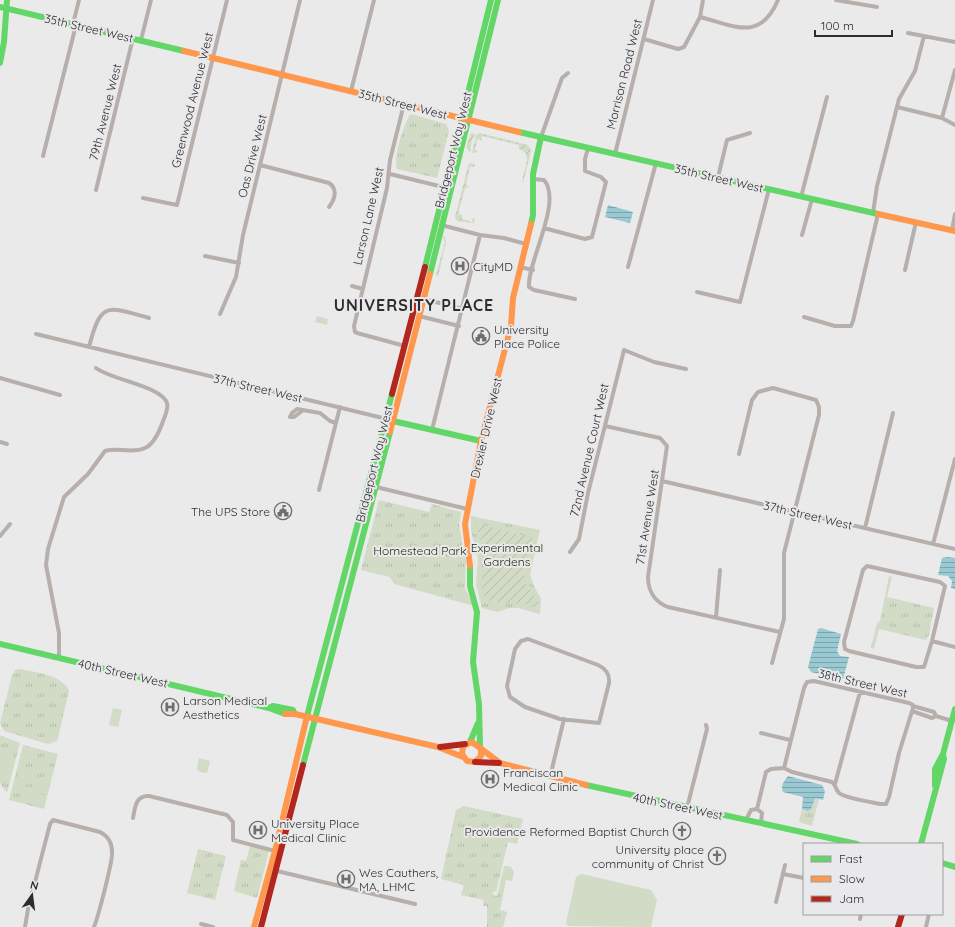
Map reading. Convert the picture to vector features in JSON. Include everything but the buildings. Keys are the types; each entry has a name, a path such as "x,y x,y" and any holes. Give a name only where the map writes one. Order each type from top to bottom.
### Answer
{"main road":[{"path":"0,63 4,42 3,7 7,0"},
{"name":"Bridgeport Way West","path":"254,927 275,851 307,717 405,346 443,187 491,0"},
{"name":"Bridgeport Way West","path":"261,927 277,871 315,718 393,420 469,121 498,0"},
{"name":"35th Street West","path":"3,7 282,74 469,121 953,231"},
{"name":"Drexler Drive West","path":"480,748 478,698 473,662 478,612 470,586 470,556 465,524 467,508 480,455 481,441 511,326 513,298 534,208 533,179 541,137"},
{"name":"37th Street West","path":"393,420 481,441"},
{"name":"40th Street West","path":"0,644 269,708 273,711 315,718 438,747 462,757"},
{"path":"921,843 935,786 939,782 944,759 943,754 955,709"},
{"name":"Drexler Drive West","path":"467,743 478,721"},
{"path":"467,743 475,743 480,748 481,756 475,762 467,761 462,757 462,749 467,743"},
{"name":"40th Street West","path":"438,747 467,743"},
{"name":"40th Street West","path":"480,748 500,763"},
{"name":"40th Street West","path":"475,762 500,763 550,777 845,843"},
{"path":"943,863 955,867"},
{"path":"898,927 902,915"}],"street":[{"path":"43,156 75,24 79,0"},
{"path":"141,40 151,0"},
{"name":"Greenwood Avenue West","path":"143,198 177,206 227,0"},
{"name":"Oas Drive West","path":"220,314 233,287 239,263 243,235 300,0"},
{"path":"351,91 374,0"},
{"name":"Morrison Road West","path":"615,154 653,0"},
{"path":"644,38 681,48 686,44 700,17 703,0"},
{"path":"700,17 741,28 756,27 767,20 778,0"},
{"path":"836,0 878,7"},
{"path":"908,32 955,42"},
{"path":"804,317 835,326 850,326 854,321 876,213 878,186 898,99 915,71 924,36"},
{"name":"79th Avenue West","path":"96,190 133,38"},
{"path":"942,118 955,70"},
{"path":"541,137 562,78 568,73"},
{"path":"801,197 827,97"},
{"name":"Larson Lane West","path":"404,104 390,160 390,174 354,326 355,332 405,346"},
{"path":"897,107 942,118 955,125"},
{"path":"718,177 727,140 750,133"},
{"path":"544,228 588,239 593,234 606,182 601,177 585,171 585,159 588,148"},
{"path":"628,267 656,164"},
{"path":"260,165 329,183 333,186 335,194 329,207"},
{"path":"390,174 443,187"},
{"path":"533,179 544,180 547,185 549,204 529,285 531,289 575,298"},
{"path":"697,292 740,302 769,189"},
{"path":"802,235 812,199"},
{"path":"953,231 955,214"},
{"path":"905,270 916,222"},
{"path":"435,223 480,235 504,238 526,244"},
{"path":"432,430 480,235"},
{"path":"204,256 239,263"},
{"path":"520,268 533,270"},
{"path":"352,286 363,289"},
{"path":"424,298 463,309"},
{"path":"89,347 96,321 104,312 118,309 149,318"},
{"path":"419,316 458,326"},
{"name":"37th Street West","path":"36,334 393,420"},
{"name":"72nd Avenue Court West","path":"570,552 579,539 588,493 624,350 654,362 686,369"},
{"path":"59,658 60,633 46,562 63,499 88,474 105,451 147,447 158,433 167,408 164,400 152,390 107,375 96,368"},
{"path":"0,378 60,395"},
{"path":"739,454 752,400 758,392 773,388 813,398 819,407 819,415 784,553 784,611 772,663"},
{"path":"320,490 340,407"},
{"path":"302,411 320,413 330,421 336,422"},
{"path":"865,528 893,413"},
{"name":"71st Avenue West","path":"605,426 660,438 667,446 648,577 650,590 656,600 664,605 716,617"},
{"path":"0,442 7,444"},
{"path":"933,544 955,459"},
{"name":"37th Street West","path":"662,481 794,513 955,549"},
{"path":"375,487 467,508"},
{"path":"0,536 10,524"},
{"path":"875,567 943,583 945,589 932,641 926,664 922,668 846,650 844,642 863,570 865,568 875,567"},
{"path":"720,570 716,617 780,632"},
{"path":"528,639 542,643 576,658 598,665 608,674 609,683 599,723 564,719 525,707 510,698 507,686 515,649 521,641 528,639"},
{"path":"932,641 955,647"},
{"name":"38th Street West","path":"790,740 807,682 814,681 908,703 934,712 936,716"},
{"path":"834,784 860,692"},
{"name":"38th Street West","path":"913,706 912,711 932,718 936,716 952,721"},
{"path":"757,809 766,772 771,769 785,769 834,784 840,794 880,804 886,804 899,753 912,711"},
{"path":"550,777 564,719"},
{"path":"687,808 707,729 706,725"},
{"path":"761,733 790,740 785,769"},
{"path":"133,818 138,800 143,796 149,796 227,815 233,822 233,840 275,851"},
{"path":"746,820 751,810 757,809 762,813 761,823"},
{"path":"25,927 28,909 50,824 53,820 100,832 106,836 110,843 112,857 94,927"},
{"path":"776,902 785,865"},
{"path":"277,871 415,904"},
{"path":"783,874 803,878"},
{"path":"926,927 929,915"},
{"path":"201,924 213,927"}],"green space":[{"path":"411,114 446,124 449,131 437,178 397,169 396,164 400,140 405,124"},
{"path":"471,133 475,134 472,140 470,152 466,147"},
{"path":"479,133 528,145 531,151 523,183 527,159 524,152 519,149 519,145 482,136 481,140 477,139 475,150 478,152 472,153 476,135"},
{"path":"469,163 475,164 474,167 470,166 466,185 469,187 465,188 458,214 462,215 462,219 472,222 473,218 475,218 474,223 457,221 455,217"},
{"path":"443,236 445,237 446,242 438,277 436,275 445,243"},
{"path":"317,316 328,319 327,325 315,322"},
{"name":"Homestead Park","path":"379,500 429,512 432,504 461,512 459,525 466,561 465,588 474,606 394,584 390,577 361,570"},
{"name":"Experimental Gardens","path":"471,516 540,530 530,574 533,584 541,599 540,614 518,608 509,608 498,612 482,608 476,585 478,559 471,531"},
{"name":"Experimental Gardens","path":"476,523 534,538 523,580 539,601 537,608 520,603 501,603 486,600 481,583 485,558"},
{"path":"889,576 892,577 887,597 934,608 929,635 926,640 879,629 874,649 871,648 877,623 880,621"},
{"path":"20,669 54,677 69,690 57,741 48,744 4,731 0,723 12,675 15,670"},
{"path":"113,708 122,710 118,727 109,725"},
{"path":"0,735 20,743 7,793 0,783"},
{"path":"23,745 58,754 44,809 9,800"},
{"path":"199,758 210,761 207,773 200,772 197,769"},
{"path":"3,761 7,761 9,765 7,769 3,769 1,767 1,763"},
{"path":"20,767 33,771 29,785 16,782"},
{"path":"24,790 44,795 41,806 21,801 22,799 19,799 21,792"},
{"path":"815,798 819,799 812,826 799,822 802,809 805,811"},
{"path":"464,806 523,819 517,844 508,842 496,892 493,891 493,895 497,896 504,866 511,867 514,872 512,881 506,880 500,910 507,912 503,927 487,927 487,906 483,906 484,900 461,895 464,885 441,879 456,810"},
{"path":"250,846 269,851 257,898 234,891 241,860 246,861"},
{"path":"198,849 226,856 215,900 187,893"},
{"path":"582,874 651,890 657,900 651,927 568,926 566,923 576,877"}],"water":[{"path":"608,205 633,212 630,223 605,217"},
{"path":"942,558 955,558 955,589 951,588 952,581 948,576 938,575"},
{"path":"821,628 841,634 837,651 840,656 849,657 843,679 811,672 808,667 818,629"},
{"path":"788,776 822,785 825,791 823,800 815,798 811,809 808,811 802,809 803,797 783,792 782,790 782,786"}],"traffic: fast":[{"path":"0,63 4,42 7,0"},
{"path":"425,267 491,0"},
{"path":"430,274 498,0"},
{"path":"0,7 184,51"},
{"path":"519,132 878,214"},
{"path":"531,224 533,215 533,174 541,137"},
{"path":"307,716 392,394"},
{"path":"393,421 481,441"},
{"path":"303,765 390,432"},
{"path":"470,566 470,586 477,612 473,662 479,704 480,747"},
{"path":"0,644 269,708 285,714"},
{"path":"269,708 273,706 293,710 295,714"},
{"path":"921,843 944,759 943,754 955,709"},
{"path":"470,742 478,723"},
{"path":"935,786 935,769 943,754"},
{"path":"586,785 852,843"},
{"path":"943,863 955,867"}],"traffic: slow":[{"path":"184,51 519,132"},
{"path":"878,214 955,231"},
{"path":"470,566 465,524 481,441 511,326 513,298 531,224"},
{"path":"390,432 430,274"},
{"path":"285,714 295,714 438,747 463,757"},
{"path":"254,927 275,851 307,716"},
{"path":"481,749 481,756 475,762 467,761 462,754 463,746 472,742 500,763 586,785"}],"traffic: jam":[{"path":"392,394 425,267"},
{"path":"440,747 465,744"},
{"path":"475,762 499,763"},
{"path":"261,927 303,765"},
{"path":"898,927 902,915"}],"place":[{"name":"CityMD","path":"460,266"},
{"name":"University Place Police","path":"481,336"},
{"name":"The UPS Store","path":"283,511"},
{"name":"Larson Medical Aesthetics","path":"170,707"},
{"name":"Franciscan Medical Clinic","path":"490,779"},
{"name":"University Place Medical Clinic","path":"258,830"},
{"name":"Providence Reformed Baptist Church","path":"682,831"},
{"name":"University place community of Christ","path":"717,856"},
{"name":"Wes Cauthers, MA, LHMC","path":"346,879"}],"district":[{"name":"UNIVERSITY PLACE","path":"414,305"}]}
